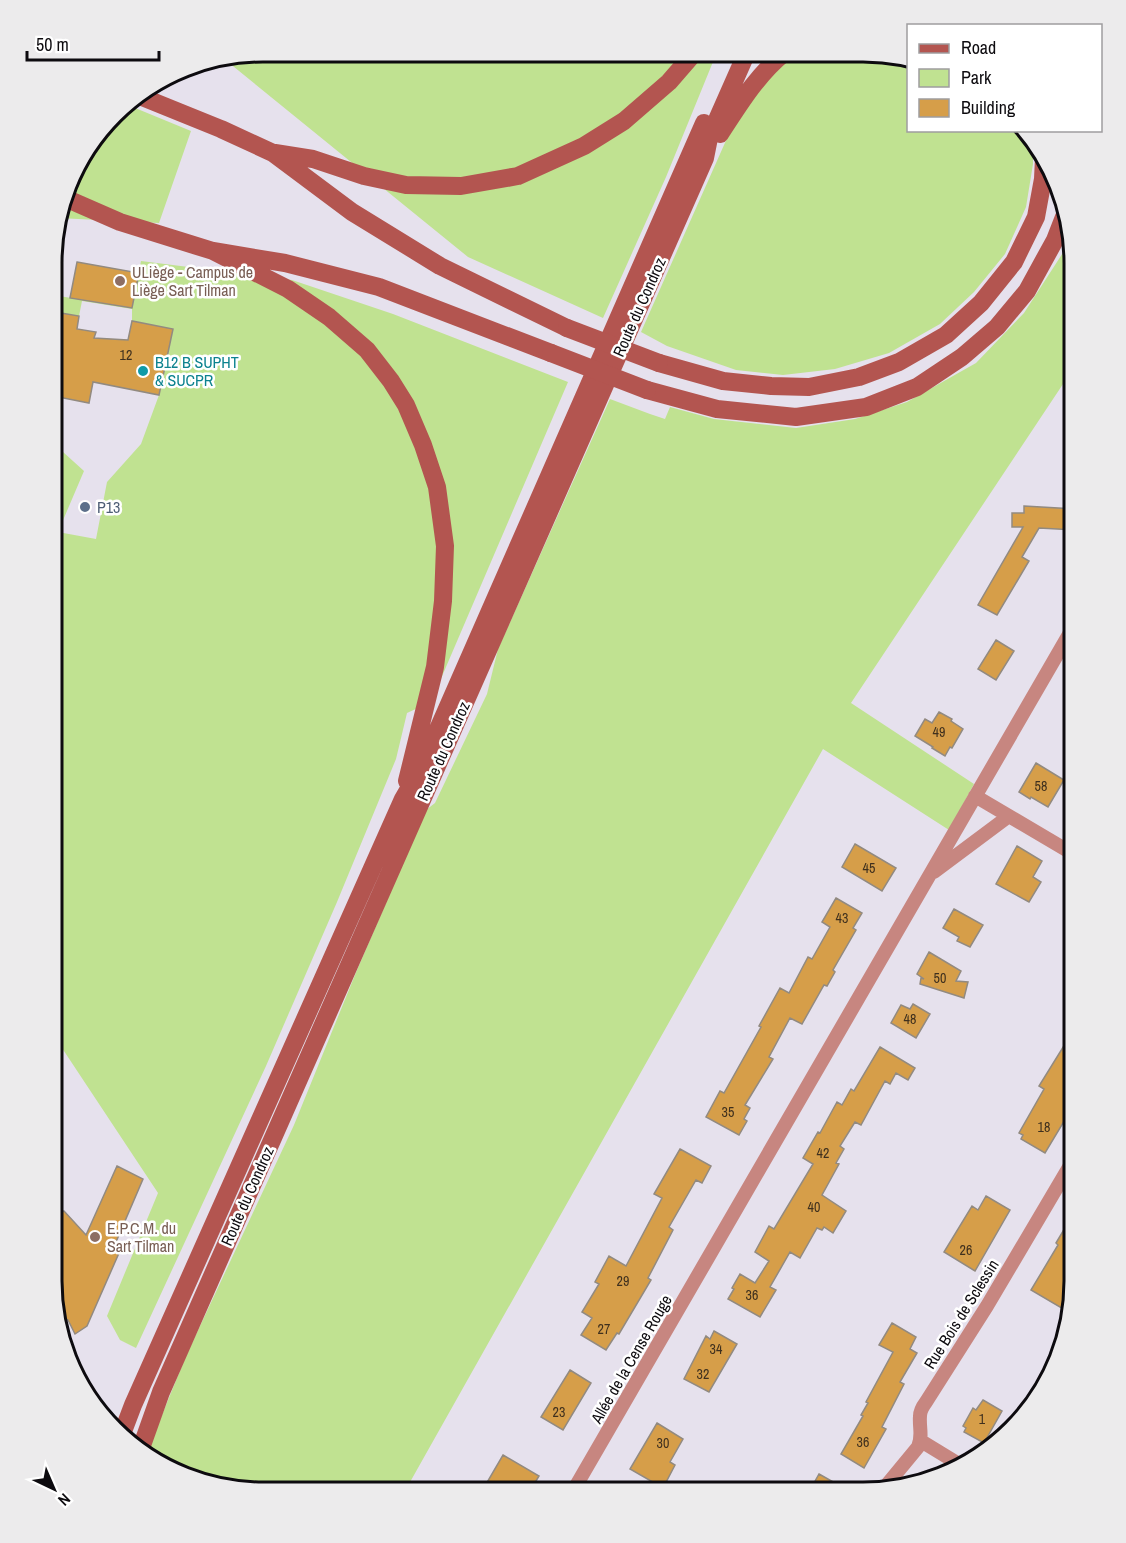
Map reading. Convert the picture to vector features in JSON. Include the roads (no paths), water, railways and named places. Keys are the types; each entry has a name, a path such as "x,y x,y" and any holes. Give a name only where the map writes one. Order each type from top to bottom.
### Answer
{"main road":[{"path":"273,153 313,159 364,176 406,185 461,186 518,176 584,146 624,121 669,82 686,62"},
{"name":"Route du Condroz","path":"125,1427 403,800 421,768 731,62"},
{"name":"Route du Condroz","path":"143,1442 161,1392 705,158 709,138 743,62"},
{"path":"705,158 744,97 773,62"},
{"path":"146,99 273,153 352,212 440,266 567,328 659,363 723,381 771,386 809,387 859,377 899,362 946,335 981,303 1014,262 1036,217 1043,172"},
{"path":"71,201 120,222 213,251 285,263 379,287 647,390 717,409 796,417 866,407 917,387 962,357 998,327 1027,291 1061,225"},
{"path":"213,251 288,289 330,317 367,350 396,389 423,445 436,487 445,546 443,601 435,667 403,800"}],"street":[{"name":"Allée de la Cense Rouge","path":"578,1482 1064,643"},
{"path":"975,796 1064,848"},
{"path":"930,875 1009,816"},
{"name":"Rue Bois de Sclessin","path":"921,1441 920,1413 1064,1176"},
{"path":"891,1480 921,1441 953,1461"}],"place":[{"name":"ULiège - Campus de Liège Sart Tilman","path":"120,281"},
{"name":"B12 B SUPHT & SUCPR","path":"143,371"},
{"name":"P13","path":"85,507"},
{"name":"E.P.C.M. du Sart Tilman","path":"95,1237"}]}
